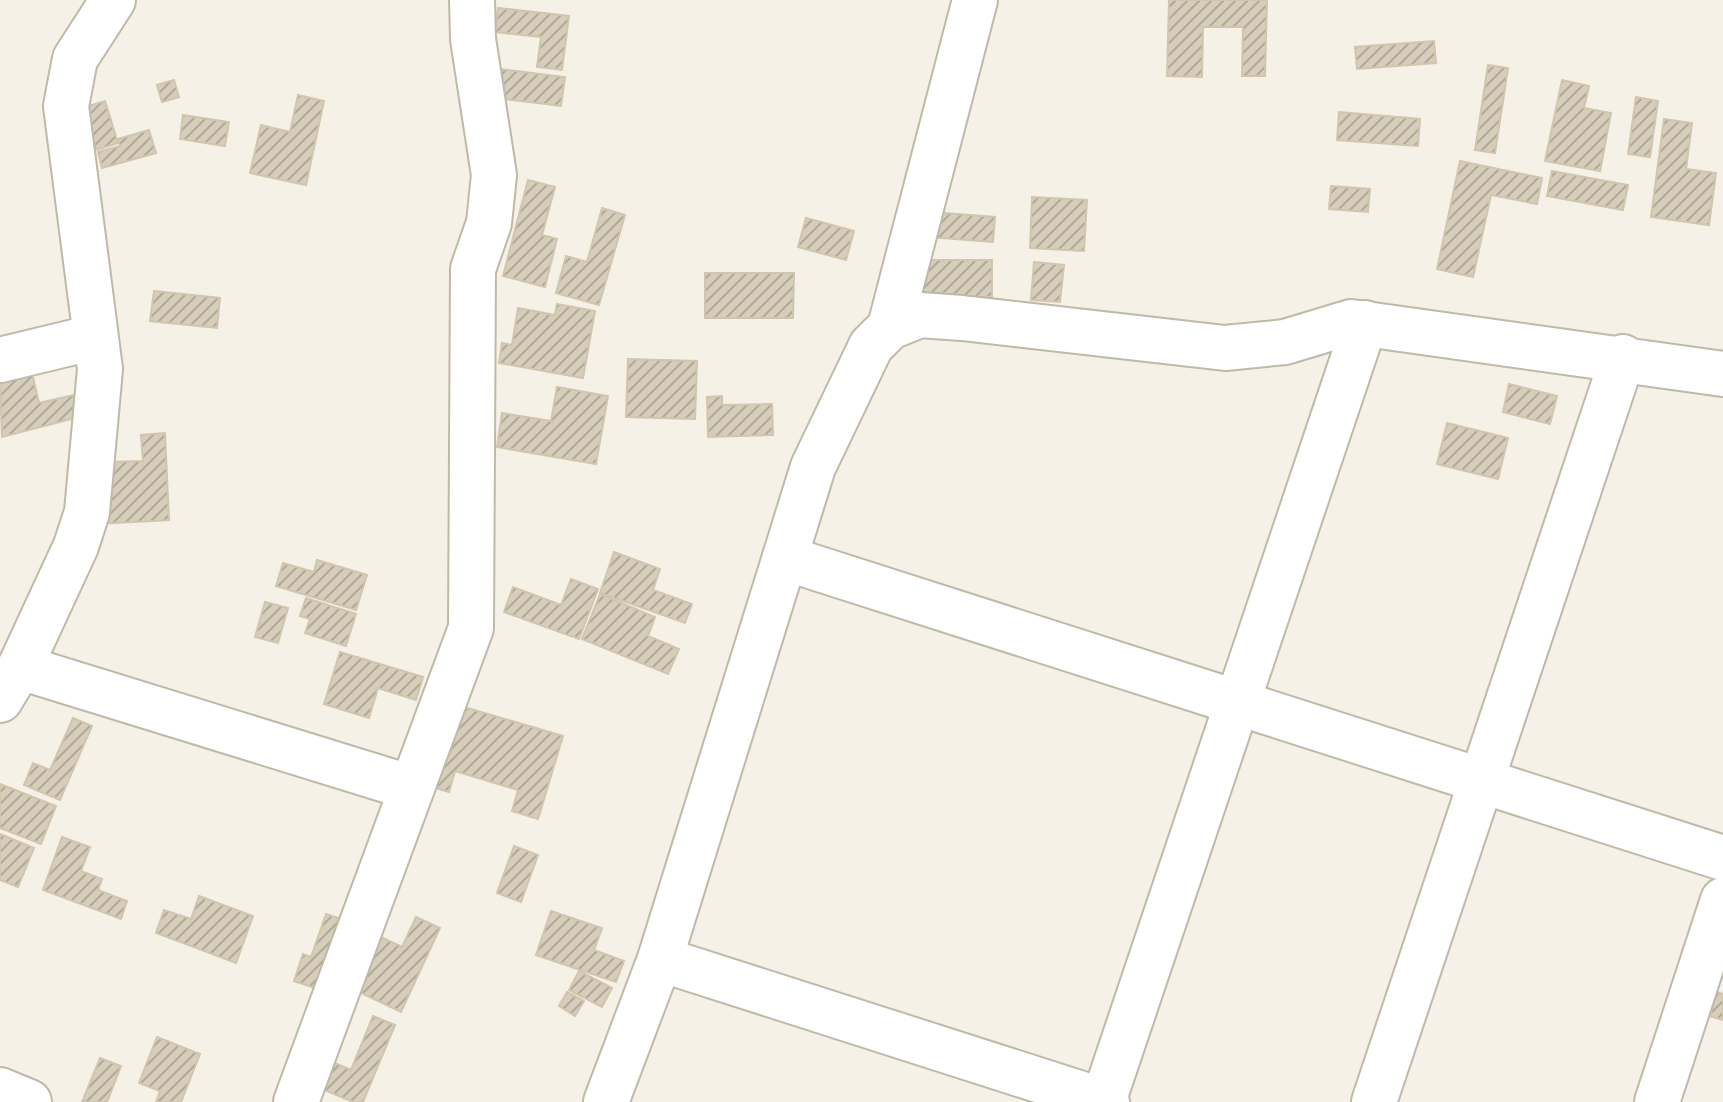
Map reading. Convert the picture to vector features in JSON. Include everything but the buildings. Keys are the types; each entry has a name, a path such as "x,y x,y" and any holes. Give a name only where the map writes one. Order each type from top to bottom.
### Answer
{"street":[{"path":"113,0 75,59 66,106 100,369 87,512 76,546 10,683 412,788"},
{"path":"296,1102 471,628 473,269 489,223 494,175 473,39 472,0"},
{"path":"890,327 975,0"},
{"path":"606,1102 660,959 813,467 871,346 890,327 920,315 1225,348 1285,342 1351,322 1623,357 1723,374"},
{"path":"660,959 1104,1102 1365,323"},
{"path":"0,360 95,337"},
{"path":"1374,1102 1623,357"},
{"path":"785,558 1723,858"},
{"path":"1657,1102 1723,900"},
{"path":"0,1090 29,1102"}]}
